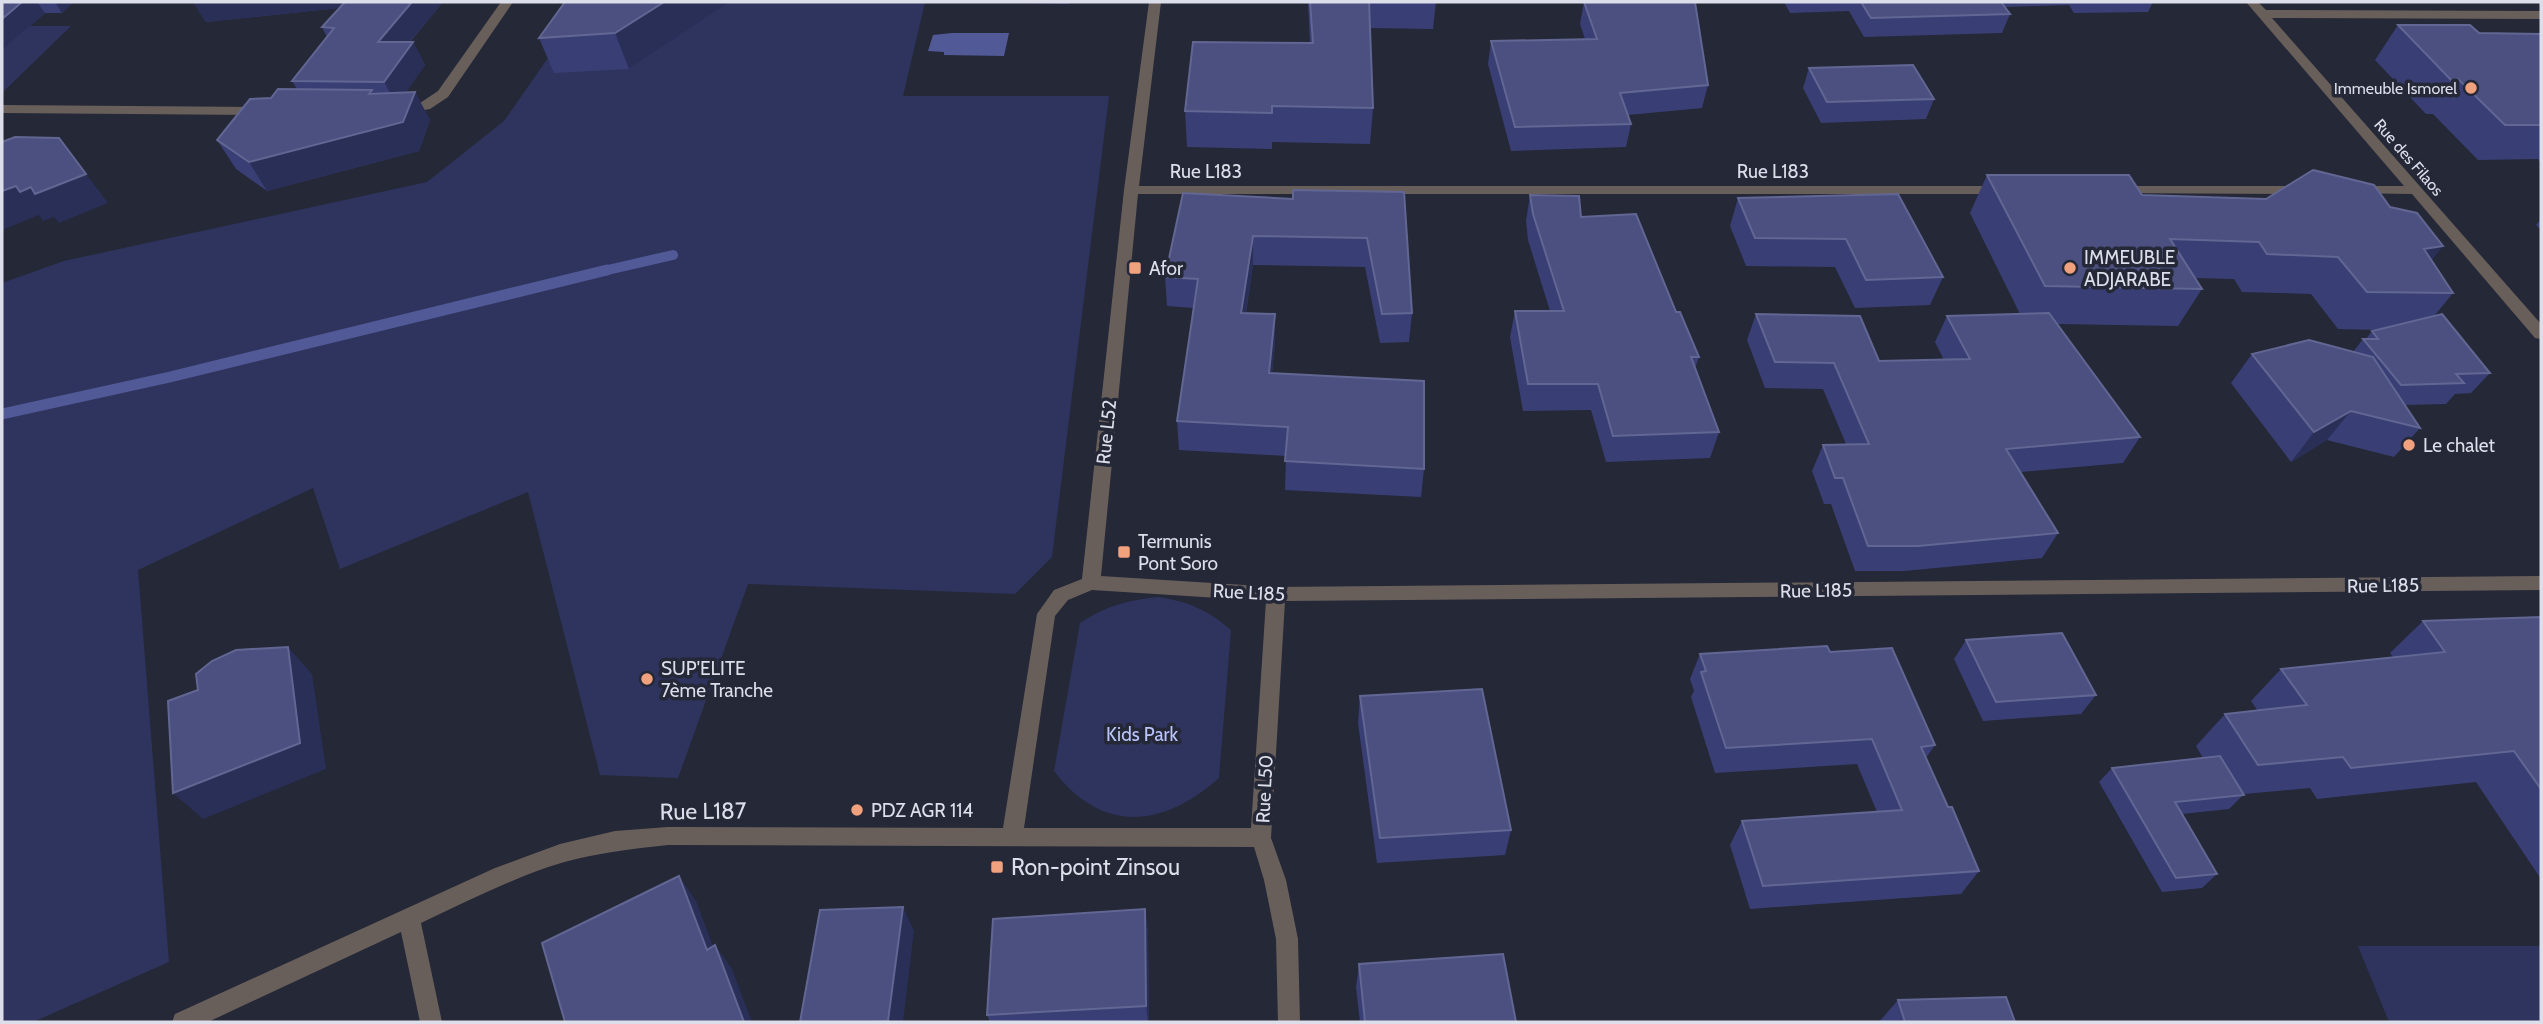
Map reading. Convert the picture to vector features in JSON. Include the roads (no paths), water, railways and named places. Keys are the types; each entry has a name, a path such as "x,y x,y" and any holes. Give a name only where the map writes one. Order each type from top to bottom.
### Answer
{"street":[{"path":"387,112 425,106 443,94 507,2"},
{"name":"Rue L52","path":"1091,583 1131,190 1155,2"},
{"name":"Rue des Filaos","path":"2252,2 2541,334"},
{"path":"2262,13 2541,15"},
{"path":"2,109 282,111"},
{"name":"Rue L183","path":"1131,190 2024,190"},
{"path":"2108,190 2317,190"},
{"path":"2345,190 2415,190"},
{"path":"1012,838 1046,614 1061,596 1091,583"},
{"name":"Rue L185","path":"1091,583 1276,594 2541,583"},
{"name":"Rue L50","path":"1276,594 1261,838 1275,880 1287,939 1289,1022"},
{"name":"Rue L187","path":"183,1022 495,878 560,854 615,841 668,836 1261,838"},
{"path":"409,920 431,1022"}],"waterway":[{"path":"599,272 673,255"},
{"path":"2,414 170,377 607,270"}],"place":[{"name":"Immeuble Ismorel","path":"2471,88"},
{"name":"Afor","path":"1135,268"},
{"name":"IMMEUBLE ADJARABE","path":"2070,268"},
{"name":"Le chalet","path":"2409,445"},
{"name":"Termunis Pont Soro","path":"1124,552"},
{"name":"SUP'ELITE 7ème Tranche","path":"647,679"},
{"name":"PDZ AGR 114","path":"857,810"},
{"name":"Ron-point Zinsou","path":"997,867"}],"park label":[{"name":"Kids Park","path":"1142,734"}]}
